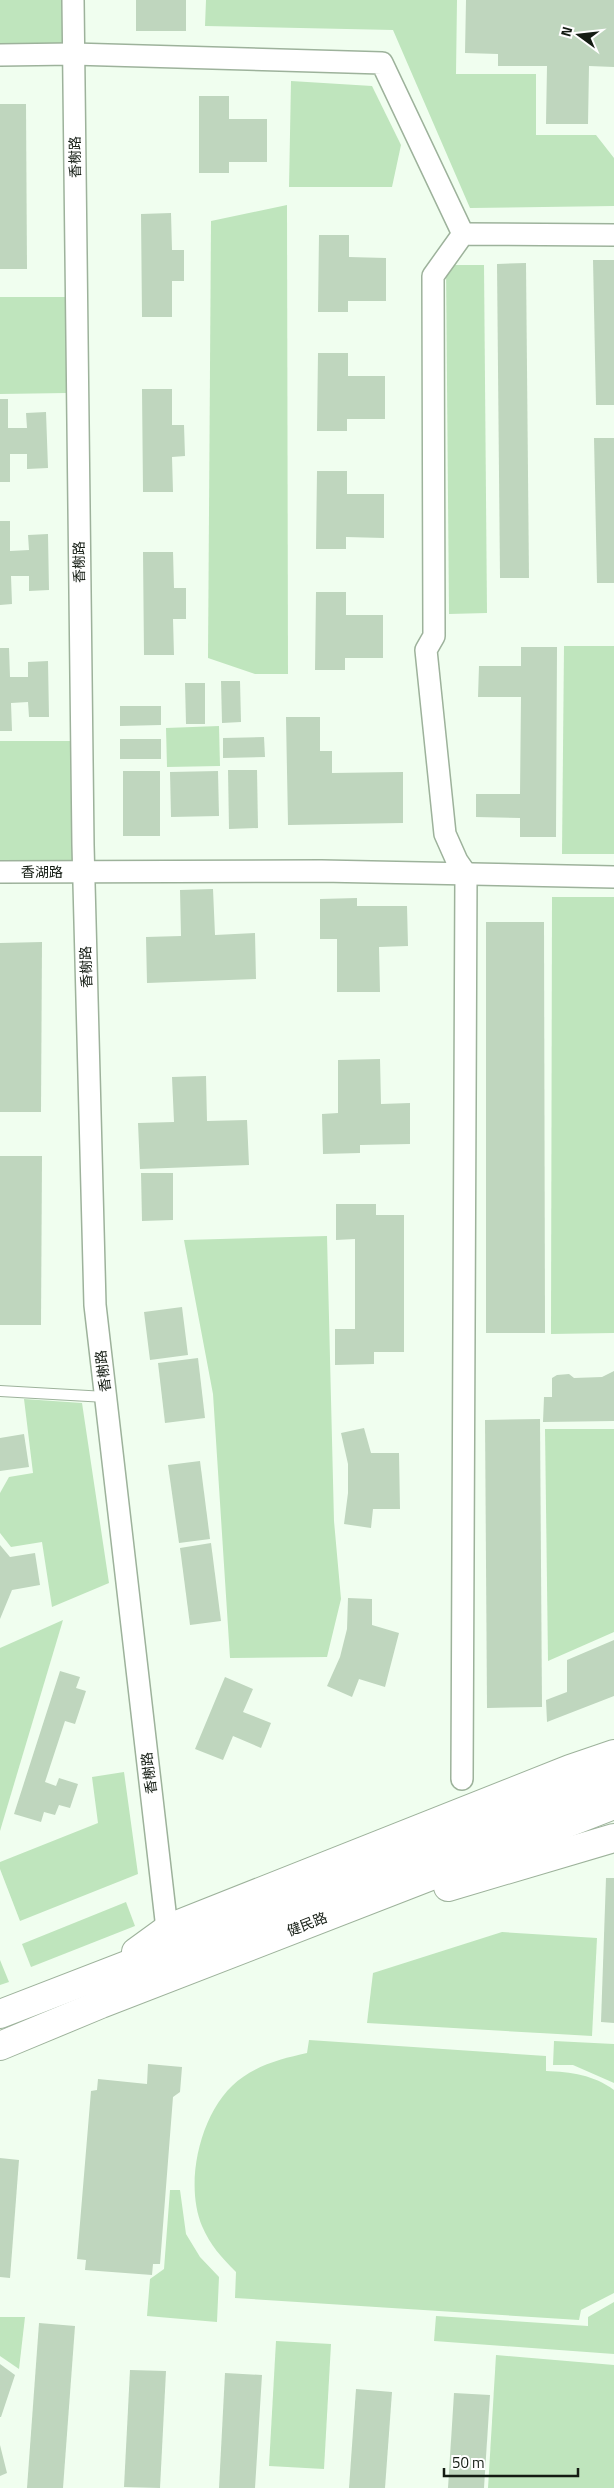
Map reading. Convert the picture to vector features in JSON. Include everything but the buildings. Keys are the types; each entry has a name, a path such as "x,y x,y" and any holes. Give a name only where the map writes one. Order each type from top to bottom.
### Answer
{"main road":[{"path":"105,1974 167,1929 570,1769 614,1754"},
{"name":"健民路","path":"0,2014 614,1777"},
{"name":"健民路","path":"0,2046 101,2004 614,1806"},
{"path":"101,2004 169,1985 387,1906 614,1838"}],"street":[{"name":"香榭路","path":"73,0 83,872 95,1305 167,1929"},
{"path":"0,55 73,54 382,63 463,234"},
{"path":"463,234 614,235"},
{"path":"462,1779 466,874 457,861 445,834 426,650 434,636 433,276 463,234"},
{"name":"香湖路","path":"0,872 322,871 614,876"}],"lane":[{"path":"0,1391 106,1397"}],"green space":[{"path":"0,0 73,0 73,54 0,55"},
{"path":"206,0 457,0 456,74 536,74 536,135 596,135 614,158 614,206 470,208 393,30 205,26"},
{"path":"291,81 372,86 401,145 392,187 289,187"},
{"path":"287,205 288,674 255,674 208,658 211,221"},
{"path":"446,265 484,265 487,613 449,614"},
{"path":"0,297 67,297 67,393 0,394"},
{"path":"564,646 614,646 614,854 562,854"},
{"path":"219,726 220,766 167,767 166,728"},
{"path":"0,741 71,741 72,860 0,861"},
{"path":"552,897 614,897 614,1333 551,1334"},
{"path":"327,1236 334,1521 341,1599 327,1657 230,1658 213,1394 184,1240"},
{"path":"24,1399 82,1403 109,1583 52,1607 42,1542 11,1547 0,1533 0,1493 9,1477 33,1473"},
{"path":"545,1429 614,1429 614,1632 548,1661"},
{"path":"63,1620 0,1831 0,1648"},
{"path":"124,1772 138,1874 20,1921 0,1869 0,1862 98,1823 92,1777"},
{"path":"126,1902 135,1926 31,1967 22,1944"},
{"path":"502,1932 597,1938 592,2036 367,2023 373,1973"},
{"path":"0,1960 9,1982 0,1985"},
{"path":"309,2040 546,2056 546,2071 582,2075 614,2090 614,2293 581,2310 579,2320 235,2298 236,2272 209,2239 202,2226 197,2208 195,2188 196,2166 200,2145 207,2124 217,2105 229,2089 243,2077 258,2068 282,2059 307,2053"},
{"path":"554,2041 614,2044 614,2083 573,2065 553,2065"},
{"path":"170,2190 180,2190 186,2234 200,2257 219,2277 217,2322 147,2316 150,2279 164,2269"},
{"path":"614,2302 614,2354 434,2341 436,2316 588,2326 588,2317"},
{"path":"0,2317 25,2317 19,2369 0,2356"},
{"path":"276,2341 331,2344 324,2469 269,2466"},
{"path":"496,2355 614,2365 614,2488 488,2488"}]}
